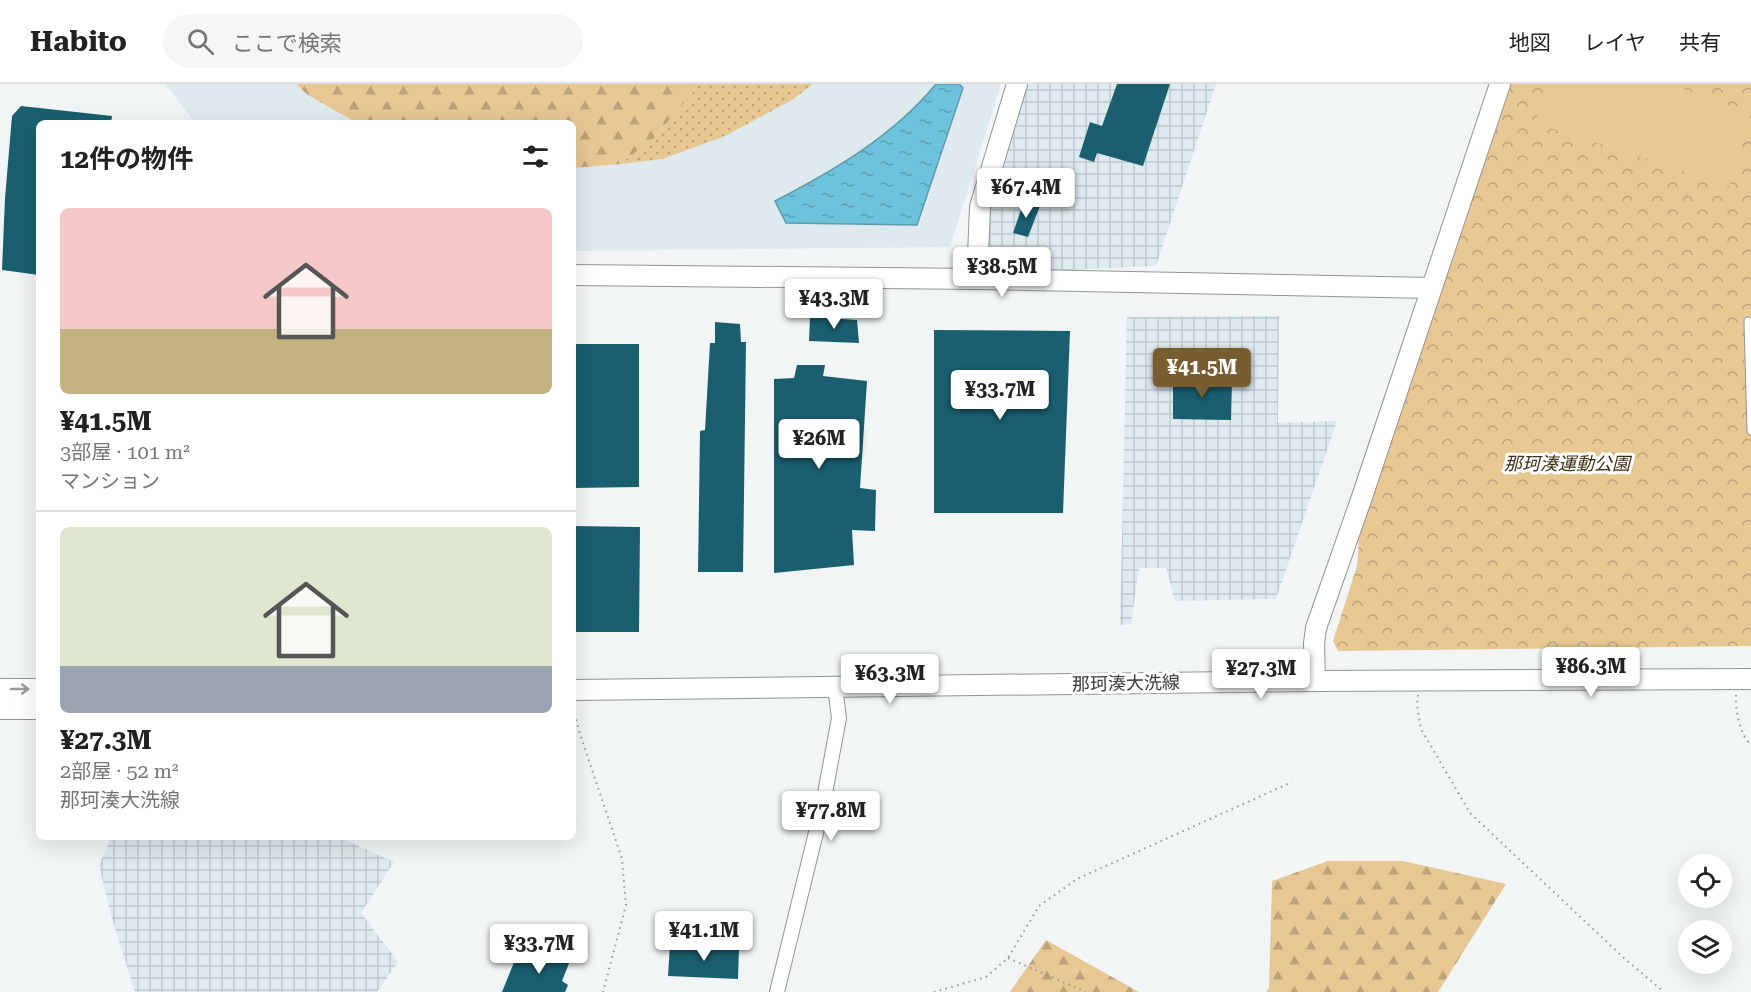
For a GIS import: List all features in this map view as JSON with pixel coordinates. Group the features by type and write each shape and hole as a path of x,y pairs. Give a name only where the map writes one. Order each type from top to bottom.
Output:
{"street":[{"path":"977,279 980,207 1017,84"},
{"path":"1315,681 1316,628 1366,486 1500,84"},
{"path":"576,275 977,279 1432,288"},
{"name":"那珂湊大洗線","path":"576,690 1315,681 1744,679"},
{"path":"777,992 825,794 839,718 835,687"},
{"path":"0,689 36,689"},
{"path":"0,709 36,709"}],"lane":[{"path":"1748,321 1751,431"}],"path":[{"path":"1744,679 1735,702 1745,740 1751,745"},
{"path":"1419,681 1417,705 1421,729 1470,813 1625,959 1664,992"},
{"path":"576,719 622,859 626,905 603,992"},
{"path":"934,992 986,977 1008,958 1039,906 1077,879 1292,782"},
{"path":"1008,958 1086,992"}],"shaded area":[{"path":"165,84 1001,84 950,247 576,251 576,120 193,120"},
{"path":"1026,84 1216,84 1156,266 999,273 978,258 991,186"},
{"path":"1279,316 1278,423 1337,421 1276,599 1175,601 1166,568 1139,568 1131,624 1120,625 1127,317"},
{"path":"110,840 346,840 394,862 361,913 398,962 377,992 135,992 110,912 99,865"}],"green space":[{"path":"296,84 695,84 693,92 653,139 620,164 576,168 576,120 352,120 308,95"},
{"path":"695,84 813,84 792,100 723,137 662,159 620,164 653,139 693,92"},
{"name":"那珂湊運動公園","path":"1500,84 1751,84 1751,646 1338,651 1333,641 1357,566 1362,497"},
{"path":"1548,84 1670,84 1751,113 1730,186 1535,123"},
{"path":"1328,861 1403,861 1506,884 1438,992 1266,992 1269,988 1272,881"},
{"path":"1046,940 1139,992 1010,992"}],"water":[{"path":"936,84 959,84 963,88 917,225 786,223 775,201 841,164 882,136 919,103"}],"building":[{"path":"1117,84 1170,84 1143,166 1097,153 1094,162 1079,157 1090,122 1102,126"},
{"path":"21,106 112,116 111,120 36,120 36,275 2,270 12,116"},
{"path":"1024,201 1040,206 1028,237 1013,233"},
{"path":"810,317 857,320 859,343 809,341"},
{"path":"715,322 740,324 741,342 746,342 743,572 698,572 700,431 705,430 710,343 715,343"},
{"path":"934,330 1070,331 1063,513 934,513"},
{"path":"576,344 639,344 639,487 576,488"},
{"path":"797,365 825,365 823,376 867,381 860,488 876,490 875,531 852,530 854,565 774,573 774,379 794,378"},
{"path":"1173,378 1232,380 1231,420 1173,419"},
{"path":"576,526 640,527 639,632 576,632"},
{"path":"670,945 739,948 738,979 668,976"},
{"path":"573,953 562,981 568,985 565,992 502,992 515,960"}]}
